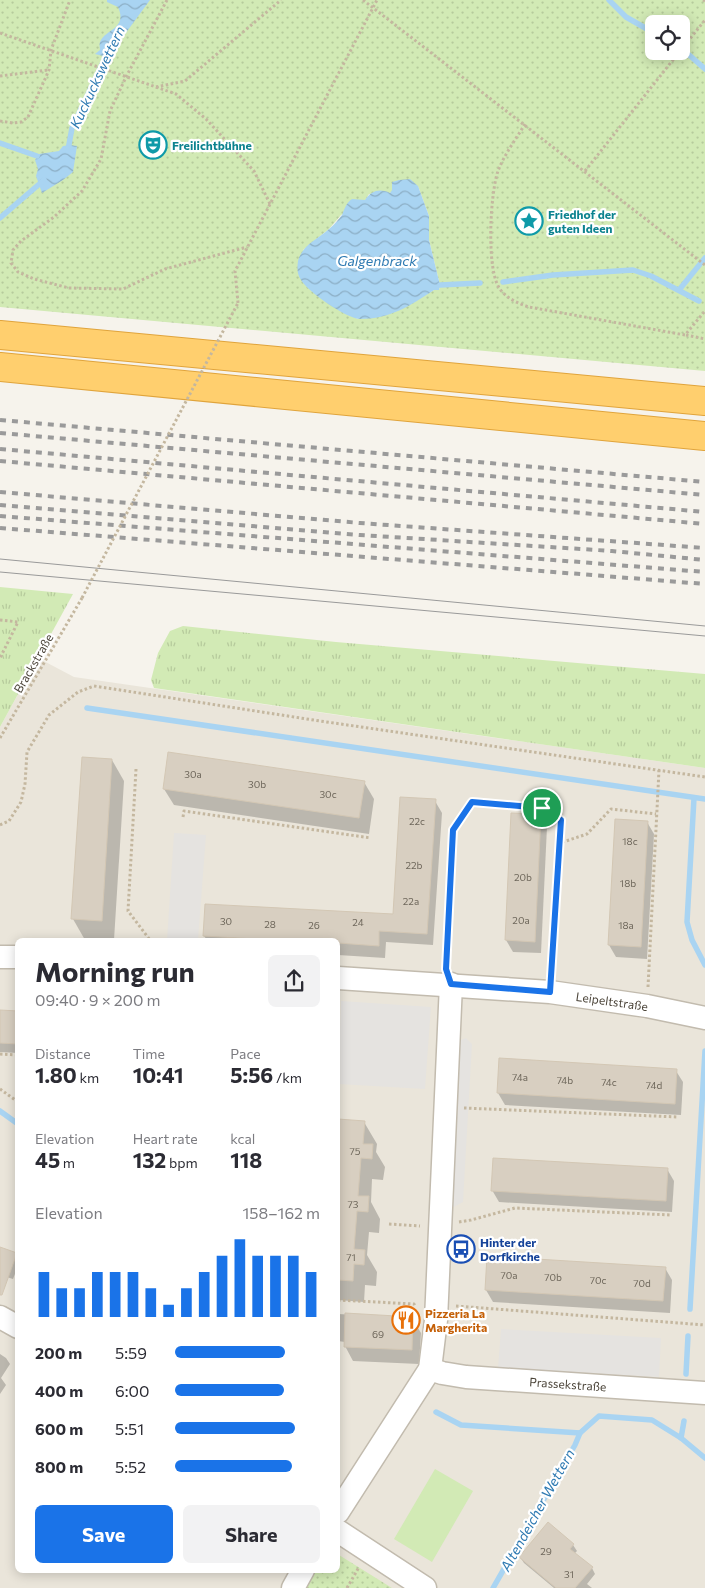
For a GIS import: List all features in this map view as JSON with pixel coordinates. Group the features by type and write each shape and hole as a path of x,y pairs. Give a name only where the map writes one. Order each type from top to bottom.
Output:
{"highway":[{"path":"0,335 705,402"},
{"path":"0,367 705,436"}],"street":[{"path":"0,957 15,957"},
{"name":"Leipeltstraße","path":"340,978 550,992 647,1006 705,1018"},
{"path":"340,1509 430,1368 436,1320 430,1225 446,1107 451,984"},
{"path":"0,1317 15,1325"},
{"name":"Prassekstraße","path":"430,1368 442,1373 466,1377 705,1393"},
{"path":"340,1532 425,1588"},
{"path":"293,1588 301,1573"}],"path":[{"path":"0,121 21,122 28,117 49,70 51,50 70,0"},
{"path":"167,0 110,111 101,159 82,190 54,217 21,241 13,250 11,263 18,272 34,279 69,288 122,289 165,269 248,247 377,0"},
{"path":"156,87 186,81 281,0"},
{"path":"363,0 705,265"},
{"path":"690,39 705,20"},
{"path":"0,33 176,94 206,119 254,171 270,204"},
{"path":"585,171 673,60"},
{"path":"0,76 49,70"},
{"path":"525,124 498,171 492,201 491,240 494,274 501,291 516,302 529,308 705,339"},
{"name":"Brackstraße","path":"0,738 82,598 238,303 235,271 248,247"},
{"path":"685,335 705,311"},
{"path":"0,620 18,622 0,658"},
{"path":"0,825 9,821 21,802 25,784 27,752 49,715 78,692 94,686 705,777"},
{"path":"136,769 128,911 148,938"},
{"path":"647,1006 659,770"},
{"path":"451,984 446,969 453,830 472,802 542,808 561,820 550,992"},
{"path":"560,843 587,834 611,809 656,814"},
{"path":"183,816 184,810 371,838"},
{"path":"0,1054 15,1055"},
{"path":"0,1089 15,1100"},
{"path":"446,1107 678,1117"},
{"path":"389,1224 430,1225 471,1220 515,1208 671,1215"},
{"path":"340,1300 414,1304 419,1312"},
{"path":"451,1313 454,1305 705,1325"}],"shaded area":[{"path":"38,658 74,677 705,768 705,1588 0,1588 0,727"},
{"path":"174,833 206,835 198,938 167,938"},
{"path":"341,1001 431,1007 425,1089 340,1084"},
{"path":"466,1038 472,1044 463,1202 448,1210 459,1041"},
{"path":"501,1329 661,1338 659,1377 498,1368"}],"green space":[{"path":"0,0 705,0 705,371 0,307","holes":["418,186 429,216 429,240 440,285 439,290 434,290 386,315 357,319 303,250 329,229 341,215 365,201 369,194 390,193"]},
{"path":"0,587 73,594 0,727"},
{"path":"183,626 336,642 705,674 705,768 154,688 151,680 158,653 170,631"},
{"path":"435,1469 473,1491 432,1562 394,1539"},
{"path":"340,1556 392,1588 305,1588 314,1573 340,1573"}],"water":[{"path":"107,0 150,0 114,49 111,58 95,54 100,50 100,43 103,38 115,28 120,20 118,7 107,2"},
{"path":"63,146 77,146 73,172 42,193 36,176 38,169 35,160 39,154 59,151"},
{"name":"Galgenbrack","path":"410,179 418,186 429,216 429,240 440,285 439,290 434,290 408,306 381,317 354,318 328,304 305,285 298,271 300,255 307,246 336,222 352,199 365,200 370,194 379,191 390,193 392,182"}],"building":[{"path":"168,752 365,781 359,818 163,789"},
{"path":"82,757 112,759 102,921 71,919"},
{"path":"400,797 436,799 427,934 379,931 379,946 340,943 340,938 203,936 205,904 393,914"},
{"path":"511,813 541,814 535,942 505,940"},
{"path":"615,819 648,821 641,947 608,945"},
{"path":"0,1010 15,1011 15,1044 0,1043"},
{"path":"499,1058 677,1069 675,1104 497,1093"},
{"path":"340,1119 365,1121 363,1144 373,1144 372,1159 361,1158 358,1196 369,1196 368,1212 357,1211 354,1249 365,1250 364,1265 354,1264 353,1281 340,1280"},
{"path":"493,1158 668,1168 666,1201 491,1191"},
{"path":"0,1247 15,1252 15,1259 2,1295 0,1295"},
{"path":"487,1256 666,1267 663,1301 485,1290"},
{"path":"345,1313 413,1317 412,1350 344,1347"},
{"path":"548,1522 574,1544 570,1549 593,1567 575,1588 556,1588 519,1557"}],"waterway":[{"path":"609,0 626,17 645,28"},
{"name":"Kuckuckswettern","path":"68,150 72,128 109,50"},
{"path":"690,56 705,69"},
{"path":"0,143 37,156"},
{"name":"Kuckuckswettern","path":"0,218 44,180"},
{"path":"679,290 705,258"},
{"path":"503,282 553,275 633,270 651,276 699,301"},
{"path":"440,285 480,283"},
{"path":"87,708 705,799"},
{"path":"694,798 687,922 692,940 705,965"},
{"path":"690,1309 705,1051"},
{"path":"0,1111 15,1122"},
{"path":"686,1374 688,1336"},
{"name":"Altendeicher Wettern","path":"436,1412 461,1425 580,1433 599,1416 652,1420 681,1438 705,1458"},
{"path":"681,1438 684,1421"},
{"name":"Altendeicher Wettern","path":"493,1588 575,1445 580,1433"}],"tram line":[{"path":"0,559 705,626"},
{"path":"0,572 705,636"}],"railway":[{"path":"0,420 705,482"},
{"path":"0,433 705,495"},
{"path":"0,449 705,512"},
{"path":"0,461 705,524"},
{"path":"0,492 360,523 705,548"},
{"path":"0,505 360,535 612,551 705,560"},
{"path":"0,516 705,572"},
{"path":"0,528 705,584"}],"place":[{"name":"Freilichtbühne","path":"153,145"},
{"name":"Friedhof der guten Ideen","path":"529,221"},
{"name":"Hinter der Dorfkirche","path":"461,1249"},
{"name":"Pizzeria La Margherita","path":"406,1320"}],"route":[{"path":"472,802 542,808 561,820 550,992 451,984 446,969 453,830 472,802"}]}
